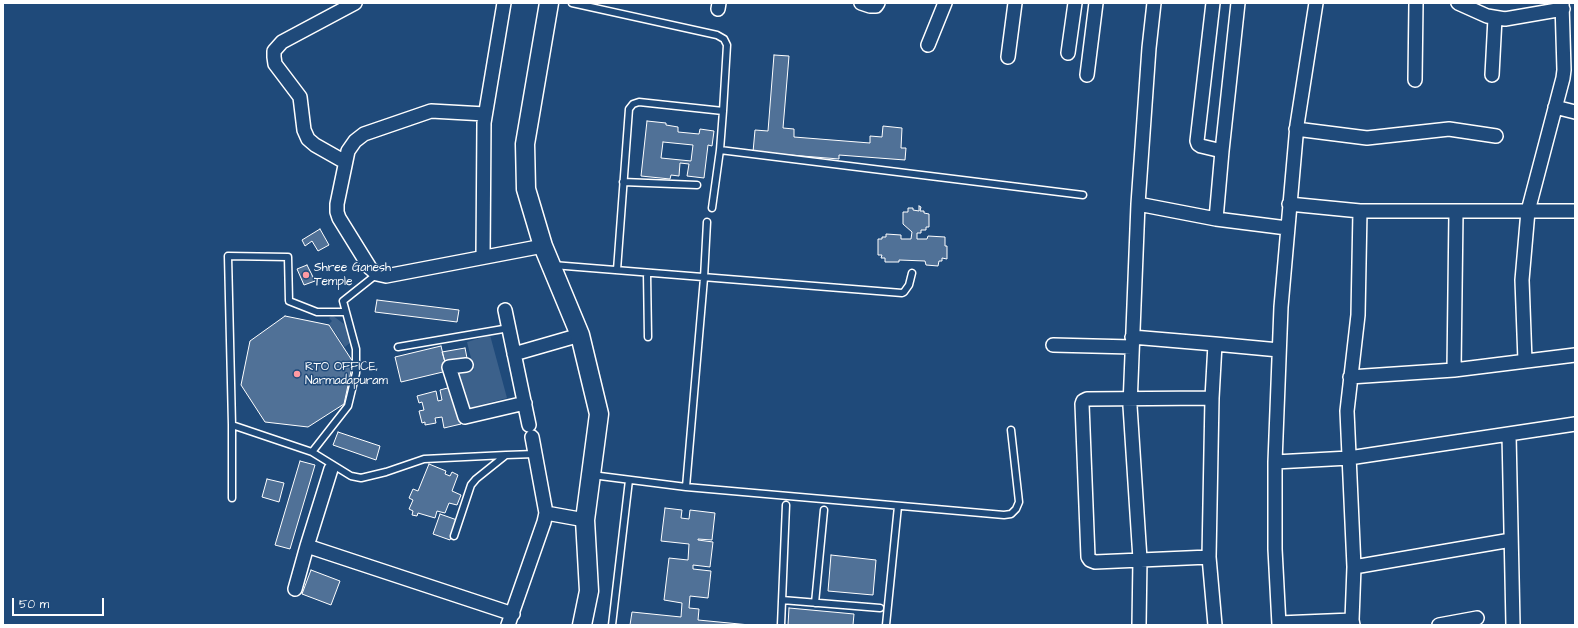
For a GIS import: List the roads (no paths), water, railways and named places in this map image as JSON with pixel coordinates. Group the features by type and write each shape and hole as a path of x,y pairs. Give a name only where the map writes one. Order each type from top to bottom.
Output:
{"main road":[{"path":"549,3 524,144 526,189 543,246 580,335 599,414 585,520 589,591 582,625"}],"street":[{"path":"345,162 314,145 308,139 304,130 300,97 275,64 274,51 282,42 355,3"},
{"path":"483,257 485,114 504,3"},
{"path":"861,3 870,6 876,6 878,3"},
{"path":"928,45 945,3"},
{"path":"1008,57 1015,3"},
{"path":"1068,53 1075,3"},
{"path":"1087,75 1096,3"},
{"path":"1139,625 1140,560 1130,398 1138,204 1149,48 1154,3"},
{"path":"1213,3 1198,144 1222,151"},
{"path":"1216,219 1238,3"},
{"path":"1316,3 1296,129 1281,307 1274,462 1275,548 1279,624 1353,622 1354,567 1347,411 1358,315 1360,211"},
{"path":"1415,80 1416,3"},
{"path":"1458,3 1495,18 1505,19 1562,6 1564,70 1528,211 1522,280 1525,361"},
{"path":"1492,75 1495,18"},
{"path":"1555,108 1575,112"},
{"path":"485,114 439,110 431,111 364,134 355,141 348,151 337,204 337,212 370,268 377,274 386,276 543,246"},
{"path":"1296,129 1367,138 1449,129 1496,136"},
{"path":"1138,204 1216,219 1287,228"},
{"path":"1289,204 1360,211 1575,211"},
{"path":"1454,370 1456,212"},
{"path":"307,546 511,619 546,513 536,454 505,310"},
{"path":"514,354 580,335"},
{"path":"1053,345 1132,342 1215,344 1279,350"},
{"path":"1215,344 1212,398 1209,557 1215,625"},
{"path":"1350,378 1454,370 1575,355"},
{"path":"466,364 449,368 465,417 525,403"},
{"path":"1209,557 1095,562 1090,560 1088,557 1082,404 1083,401 1087,399 1212,398"},
{"path":"1274,462 1349,458 1575,424"},
{"path":"1509,434 1513,625"},
{"path":"295,589 331,469"},
{"path":"546,513 585,520"},
{"path":"1354,567 1511,540"},
{"path":"1439,625 1477,618"}],"lane":[{"path":"572,3 717,35 724,39 727,45 723,111 720,150 712,208"},
{"path":"617,270 629,109 633,104 639,102 723,111"},
{"path":"720,150 1083,195"},
{"path":"623,182 697,185"},
{"path":"686,487 704,278 707,222"},
{"path":"232,498 232,425 228,256 288,257 289,301 317,312 346,312"},
{"path":"551,264 704,278 902,293 909,285 912,273"},
{"path":"647,272 648,337"},
{"path":"312,452 348,406 356,373 356,349 343,301 377,274"},
{"path":"398,347 509,328"},
{"path":"232,425 312,452 351,476 361,478 386,472 424,459 536,454"},
{"path":"591,474 686,487 1004,515 1011,514 1016,509 1019,502 1011,430"},
{"path":"454,536 471,485 476,479 506,455"},
{"path":"612,625 629,480"},
{"path":"781,625 786,504"},
{"path":"886,625 898,506"},
{"path":"815,603 824,510"},
{"path":"782,600 880,608"}],"place":[{"name":"Shree Ganesh Temple","path":"306,275"},
{"name":"RTO OFFICE, Narmadapuram","path":"297,374"}]}
